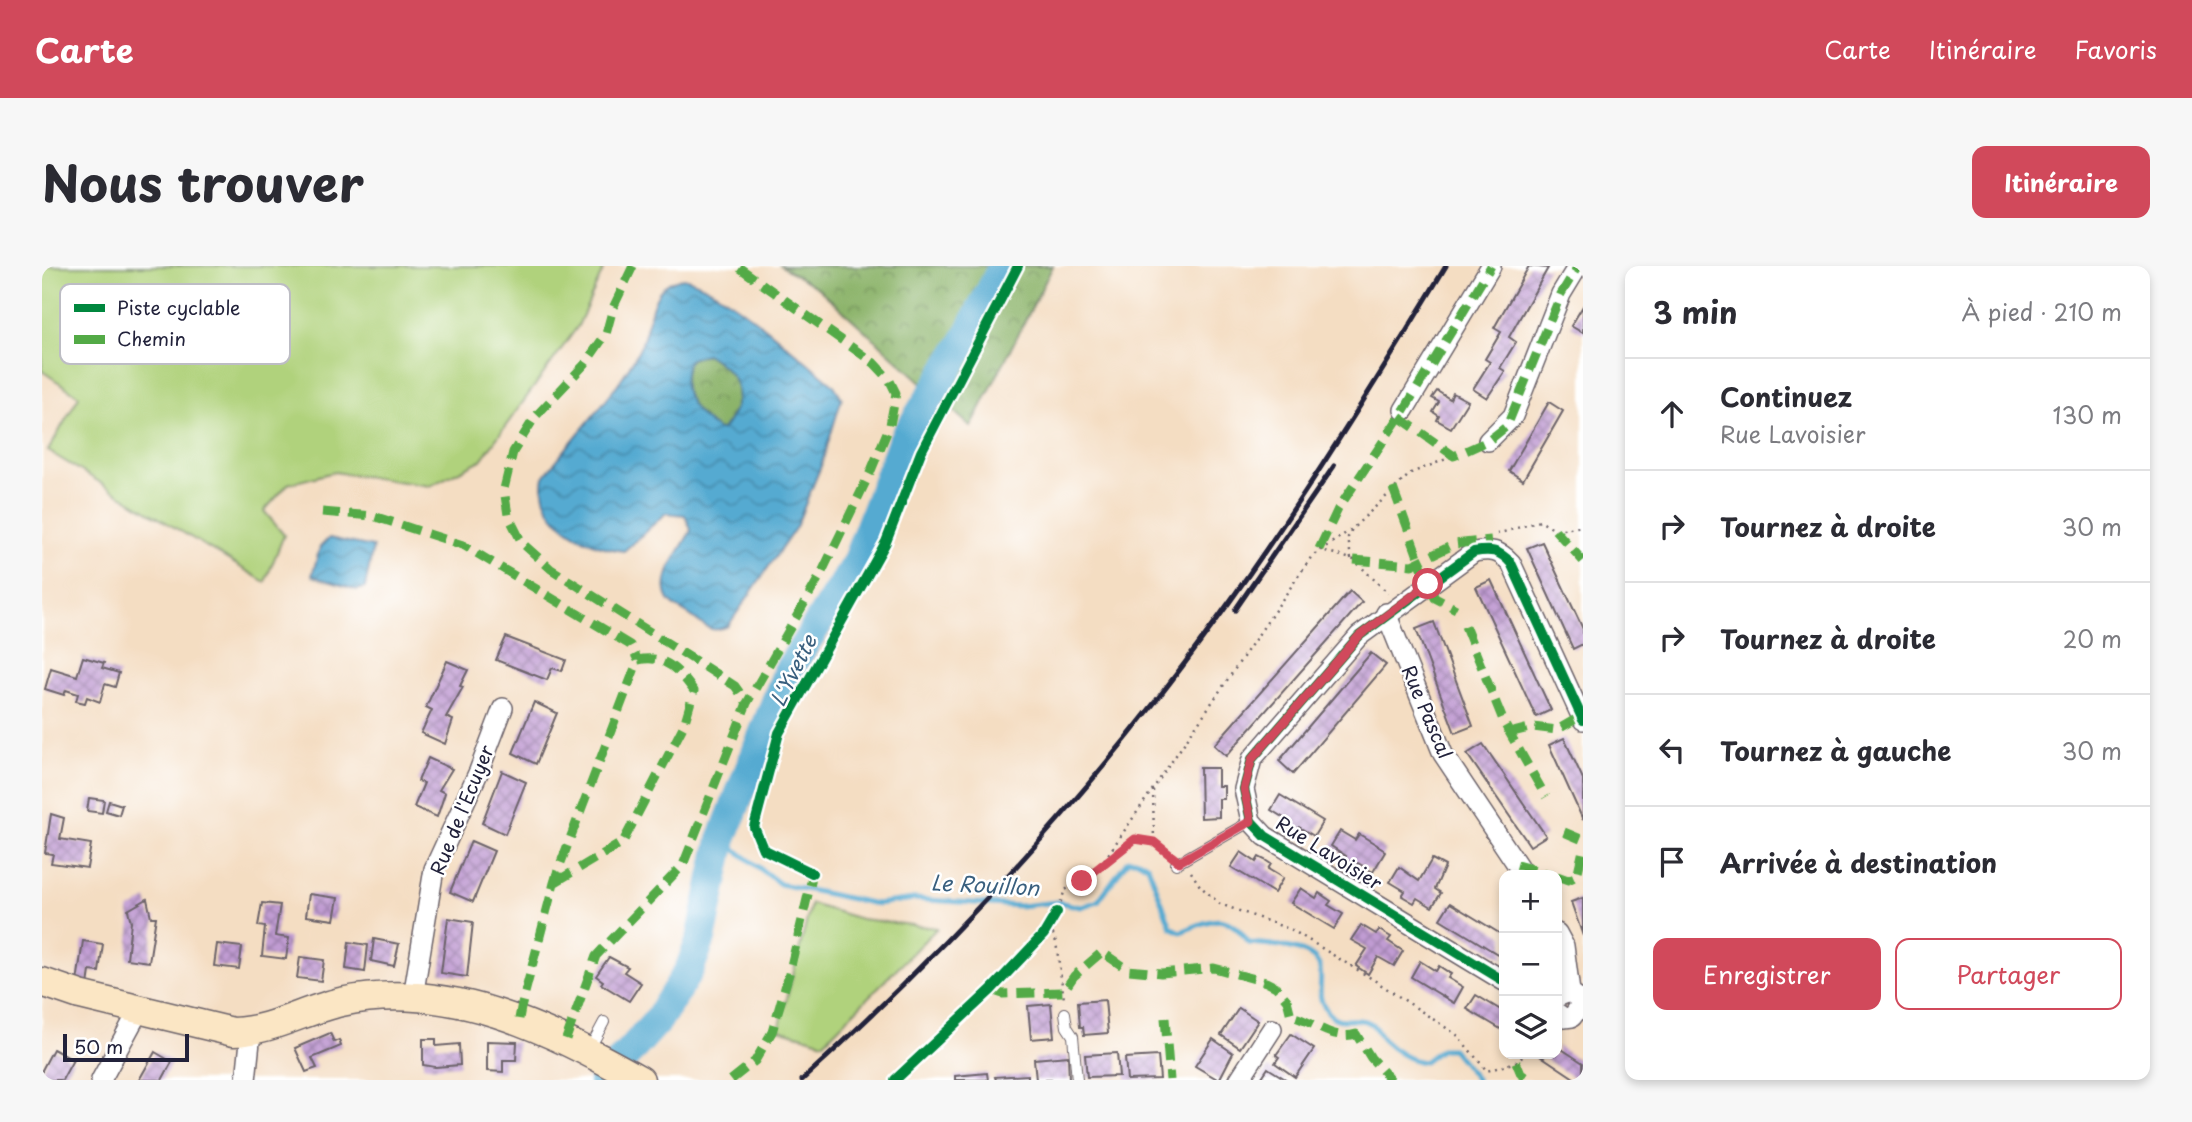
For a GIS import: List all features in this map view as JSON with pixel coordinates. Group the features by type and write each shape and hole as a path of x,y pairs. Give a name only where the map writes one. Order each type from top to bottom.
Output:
{"street":[{"path":"1404,410 1491,266"},
{"path":"1489,441 1513,416 1561,294 1578,266"},
{"path":"1489,550 1501,552 1511,563 1583,720"},
{"name":"Rue Lavoisier","path":"1489,550 1474,552 1392,609 1359,636 1252,759 1244,789 1251,821 1265,836 1499,978"},
{"name":"Rue Pascal","path":"1392,609 1443,754 1521,870"},
{"name":"Rue de l'Ecuyer","path":"413,997 434,869 479,771 503,708"},
{"path":"1562,942 1564,994 1580,1002 1572,1015"},
{"path":"42,982 202,1027 251,1032 342,1002 413,997 481,1008 519,1019 591,1052 638,1079"},
{"path":"101,1080 139,1010"},
{"path":"1239,1080 1272,1029"},
{"path":"246,1080 251,1032"}],"lane":[{"path":"1177,863 1251,821"},
{"path":"1065,1013 1067,1027 1073,1036 1076,1080"},
{"path":"591,1052 604,1022"}],"path":[{"path":"1103,862 1319,549 1352,528 1411,473 1454,456"},
{"path":"1489,550 1491,538 1518,525 1540,521 1555,530 1583,526"},
{"path":"1351,559 1348,537 1352,528"},
{"path":"1319,549 1351,559 1379,583 1392,609"},
{"path":"1153,788 1154,842"},
{"path":"895,1080 991,990 1050,927 1062,895 1135,839 1154,842 1177,863 1186,864 1200,886 1220,904 1292,930 1457,1035 1482,1068 1488,1071 1520,1059"},
{"path":"1050,927 1056,942 1065,1013"}],"green space":[{"path":"42,266 605,266 578,326 481,460 430,486 334,472 288,484 264,511 284,535 265,582 48,451 79,396 42,371"},
{"path":"781,266 1053,266 971,427 819,289"},
{"path":"706,354 727,370 737,388 736,407 723,430 718,431 694,408 684,381 690,359"},
{"path":"811,904 861,919 937,928 824,1042 779,1029"}],"water":[{"path":"684,278 702,285 741,309 833,384 842,398 821,466 796,527 728,626 718,629 707,627 674,605 666,591 668,573 691,530 685,515 666,513 624,551 595,544 567,529 548,506 543,492 544,477 629,367 639,350 657,296 672,281","holes":["706,354 718,362 733,379 738,397 722,430 709,423 694,408 684,381 690,359"]},
{"path":"329,538 373,547 365,588 357,590 312,576 320,547"}],"building":[{"path":"1529,266 1548,268 1509,337 1516,342 1500,368 1505,371 1487,398 1473,389 1490,362 1485,359 1501,332 1494,328"},
{"path":"1583,306 1583,333 1571,326"},
{"path":"1437,391 1450,399 1453,393 1468,401 1451,428 1437,420 1439,416 1433,412 1439,402 1432,398"},
{"path":"1549,402 1563,411 1523,480 1509,471"},
{"path":"1542,542 1583,629 1583,644 1573,649 1527,548"},
{"path":"1491,580 1551,710 1536,717 1476,587"},
{"path":"1350,591 1362,602 1226,756 1214,745"},
{"path":"1434,622 1473,726 1455,733 1416,629"},
{"path":"506,637 566,660 562,671 552,668 547,680 496,660"},
{"path":"1371,653 1386,665 1293,774 1279,761"},
{"path":"83,657 104,663 102,668 119,673 115,687 105,684 100,702 87,697 85,703 76,701 78,694 66,690 64,695 45,689 51,668 77,676"},
{"path":"447,661 468,670 460,686 463,687 446,717 453,720 445,744 421,733 432,710 426,707"},
{"path":"534,702 557,713 536,764 513,753"},
{"path":"1564,738 1583,779 1583,820 1549,745"},
{"path":"1483,744 1546,836 1530,846 1467,754"},
{"path":"428,758 452,769 439,790 445,793 437,817 414,807 424,783 418,781"},
{"path":"1200,768 1218,768 1218,786 1224,786 1224,799 1219,799 1219,817 1201,818"},
{"path":"502,771 526,782 505,834 482,823"},
{"path":"1280,795 1323,821 1314,836 1299,827 1296,832 1283,824 1287,820 1271,810"},
{"path":"89,798 104,800 102,813 87,811"},
{"path":"109,801 122,805 119,815 106,811"},
{"path":"51,814 64,818 60,839 91,844 87,868 51,863 53,854 45,853"},
{"path":"1340,831 1355,840 1359,834 1382,848 1385,852 1373,872 1358,863 1355,868 1343,860 1346,856 1331,846"},
{"path":"471,841 494,851 473,902 450,892"},
{"path":"1241,852 1256,862 1259,857 1265,860 1271,864 1268,869 1283,878 1274,893 1231,867"},
{"path":"1432,859 1445,866 1435,889 1441,893 1432,907 1417,898 1414,903 1402,896 1405,891 1390,882 1399,867 1419,881"},
{"path":"1301,888 1316,898 1319,893 1331,901 1328,905 1343,914 1334,929 1291,903"},
{"path":"309,894 338,898 334,920 306,916"},
{"path":"1583,898 1583,936 1571,902"},
{"path":"147,899 151,917 156,917 149,962 127,959 131,922 128,910"},
{"path":"262,903 280,905 275,936 289,938 286,959 262,956 265,927 258,926"},
{"path":"1450,903 1499,933 1499,955 1440,919"},
{"path":"448,918 473,922 467,977 441,973"},
{"path":"1361,925 1376,934 1379,930 1391,937 1388,941 1403,951 1394,966 1378,957 1368,974 1356,966 1367,949 1351,940"},
{"path":"374,939 399,944 394,966 371,961"},
{"path":"83,941 103,944 99,972 90,971 88,985 77,982"},
{"path":"349,942 368,945 365,972 346,969"},
{"path":"217,944 242,947 239,969 214,966"},
{"path":"300,957 324,960 321,981 297,978"},
{"path":"609,957 628,967 624,972 641,983 629,1001 601,984 603,981 596,976"},
{"path":"1420,961 1436,971 1439,966 1451,974 1448,978 1463,987 1454,1003 1411,977"},
{"path":"1476,995 1499,1009 1499,1028 1467,1009"},
{"path":"1105,1000 1108,1033 1084,1035 1083,1027 1080,1027 1078,1002"},
{"path":"1051,1004 1054,1037 1031,1039 1028,1006"},
{"path":"1239,1008 1258,1021 1240,1048 1221,1035"},
{"path":"330,1033 334,1042 339,1040 341,1046 312,1058 317,1068 306,1072 295,1048"},
{"path":"1291,1034 1314,1049 1295,1077 1275,1063 1279,1057 1276,1055"},
{"path":"423,1039 436,1039 436,1046 459,1044 460,1065 423,1065"},
{"path":"1213,1039 1233,1053 1219,1080 1195,1066"},
{"path":"487,1041 517,1042 516,1060 503,1060 503,1072 487,1071"},
{"path":"53,1049 73,1060 62,1080 42,1080 42,1070"},
{"path":"1562,1049 1583,1063 1583,1080 1577,1080 1546,1059 1562,1059"},
{"path":"155,1052 172,1062 162,1080 139,1080"},
{"path":"1117,1053 1119,1076 1087,1077 1085,1055"},
{"path":"1068,1056 1069,1080 1036,1080 1034,1059"},
{"path":"1158,1056 1160,1079 1127,1080 1125,1058"},
{"path":"1268,1068 1271,1070 1287,1080 1260,1080"},
{"path":"987,1073 988,1080 955,1080 955,1076"},
{"path":"1028,1075 1028,1080 996,1080 995,1077"}],"waterway":[{"name":"L'Yvette","path":"604,1080 658,1020 689,970 701,939 722,839 788,671 856,563 902,442 966,340 1003,266"},
{"name":"Le Rouillon","path":"722,839 780,884 876,904 914,899 1020,906 1058,902 1081,907 1098,901 1128,860 1138,860 1148,866 1171,927 1181,932 1219,920 1234,926 1249,943 1290,948 1310,955 1317,961 1320,969 1322,1002 1334,1018 1370,1023 1392,1048 1419,1061 1424,1062 1441,1049 1452,1049 1477,1080"}],"railway":[{"path":"802,1080 896,991 987,898 1115,753 1195,650 1271,543 1378,378 1446,266"},
{"path":"1235,610 1334,466"}],"marked path":[{"path":"633,266 613,308 606,334 585,364 535,417 513,452 504,489 508,515 522,543 551,569 735,686 747,703"},
{"path":"566,1039 596,956 683,865 747,703 821,574 890,425 896,393 889,379 874,363 737,266"},
{"path":"1319,549 1338,509 1404,410 1491,266"},
{"path":"1399,417 1454,456 1488,441 1507,426 1561,294 1578,266"},
{"path":"1393,488 1435,598 1456,609"},
{"path":"322,512 373,516 463,545 630,645 638,660"},
{"path":"1555,530 1583,561"},
{"path":"1354,560 1412,565 1455,544 1491,540"},
{"path":"1465,626 1505,725 1546,797"},
{"path":"519,1019 521,1008 554,883 557,873 638,660 664,662 677,671 694,691 684,725 623,842 554,883"},
{"path":"1509,733 1533,727 1557,730 1581,716"},
{"path":"1564,832 1583,840"},
{"path":"1562,878 1568,880 1577,876 1583,850"},
{"path":"1517,865 1535,870"},
{"path":"731,1080 755,1061 772,1032 811,882 812,873 807,871"},
{"path":"991,990 1003,994 1063,992 1074,976 1102,952 1128,970 1161,973 1214,968 1276,987 1287,1000 1291,1016 1331,1033 1356,1034 1371,1058 1391,1080"},
{"path":"1165,1018 1170,1080"},
{"path":"1516,1062 1521,1074 1530,1080"}],"cycle path":[{"path":"812,873 763,849 754,827 779,733 886,542 921,452 1018,266"},
{"path":"1499,978 1265,836 1251,821 1244,789 1252,759 1359,636 1474,552 1480,551 1499,553 1511,563 1583,720"},
{"path":"895,1080 991,990 1044,934 1057,912"}],"route":[{"path":"1082,881 1135,839 1154,842 1179,862 1251,821 1244,789 1252,759 1359,636 1386,613 1428,584"}]}
